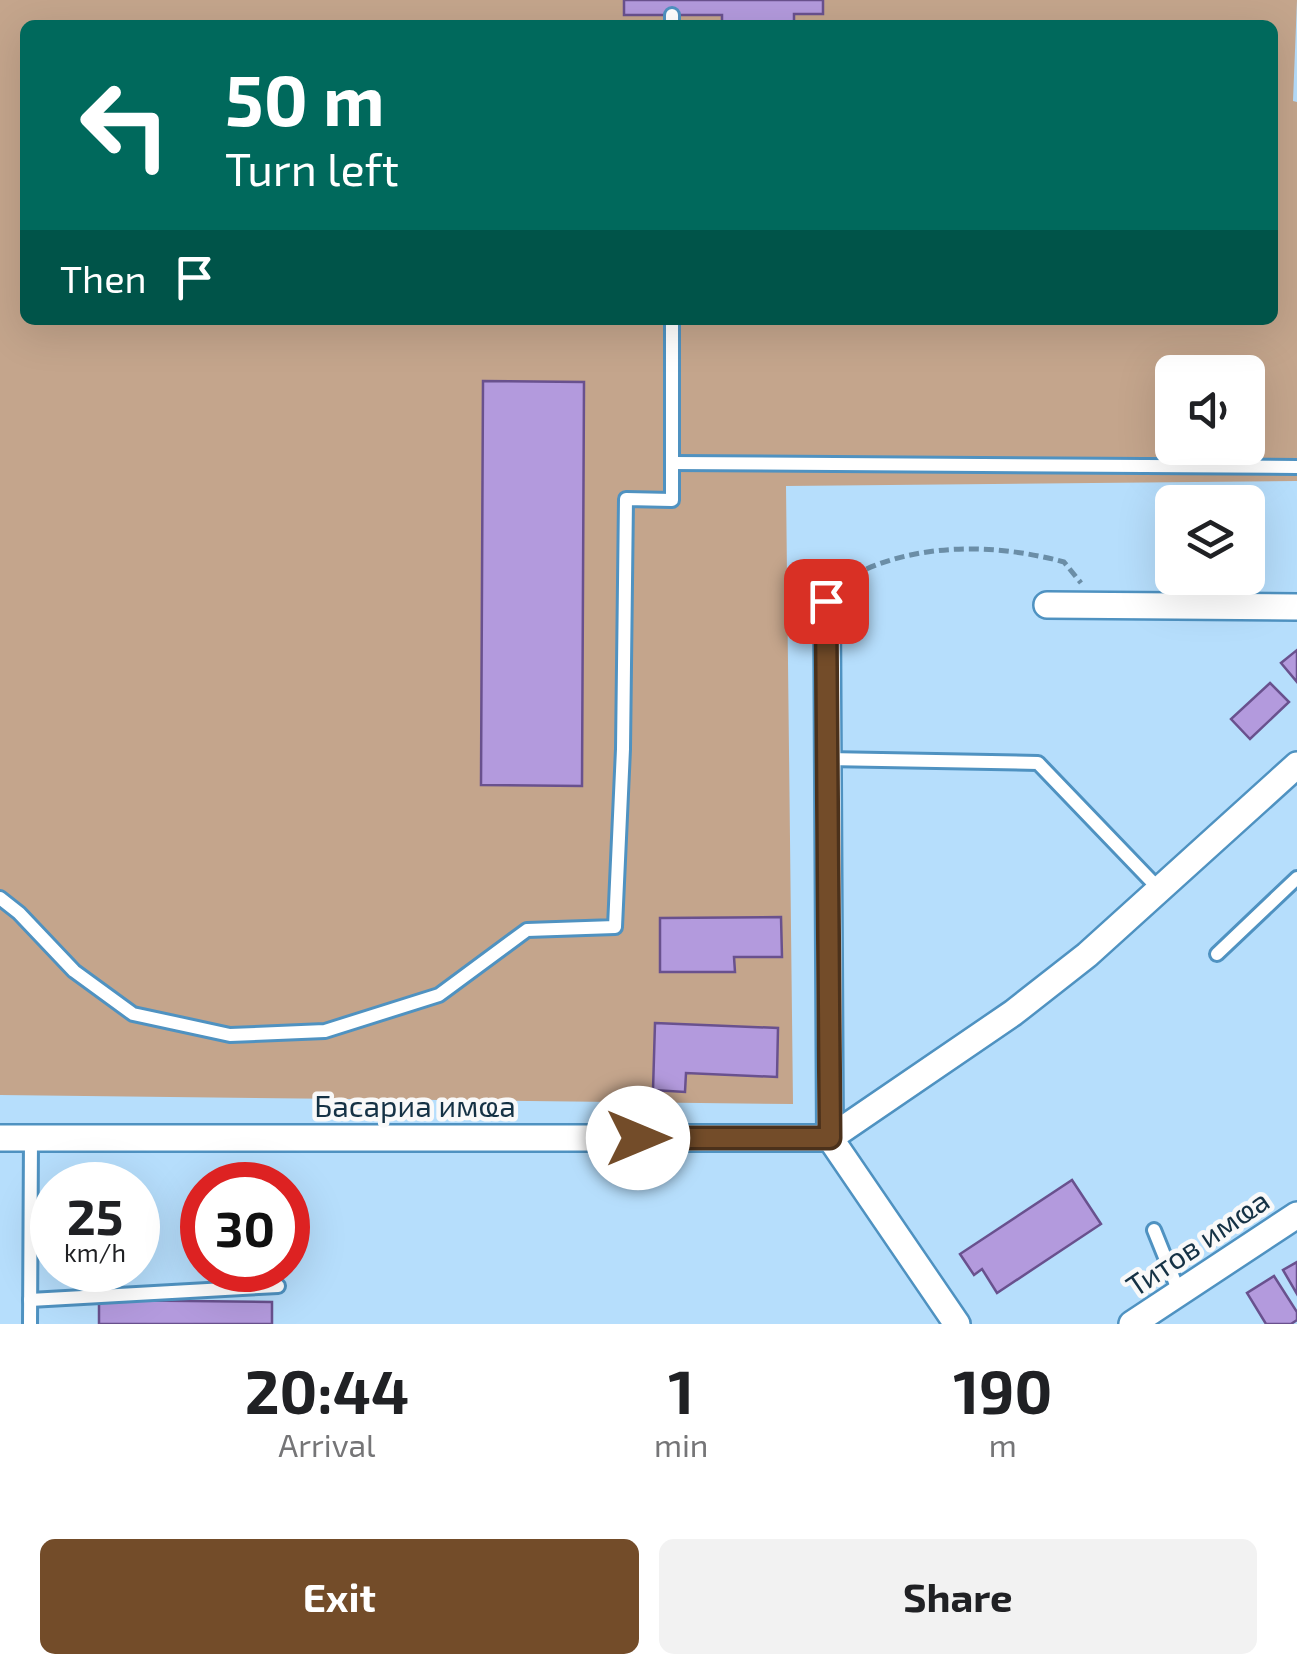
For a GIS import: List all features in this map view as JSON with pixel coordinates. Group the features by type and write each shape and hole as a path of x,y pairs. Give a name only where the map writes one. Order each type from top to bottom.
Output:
{"street":[{"path":"826,601 830,1138 957,1324"},
{"path":"1046,604 1297,608"},
{"path":"830,1138 1013,1013 1087,955 1297,764"},
{"name":"Басариа имҩа","path":"0,1138 830,1138"},
{"name":"Титов имҩа","path":"1132,1324 1297,1215"}],"lane":[{"path":"0,898 19,912 74,971 134,1014 230,1035 324,1032 439,995 527,930 615,927 623,748 626,499 672,500 672,325"},
{"path":"672,463 1297,467"},
{"path":"828,758 1038,763 1158,888"},
{"path":"1217,954 1297,878"},
{"path":"30,1138 30,1324"},
{"path":"1154,1230 1179,1292"},
{"path":"30,1300 180,1292"}],"path":[{"path":"826,601 839,584 855,574 894,560 930,551 987,550 1064,562 1079,578 1088,605"}],"shaded area":[{"path":"0,0 1297,0 1293,101 1297,102 1297,481 786,486 793,1104 0,1095"}],"building":[{"path":"624,0 823,0 823,14 794,14 794,20 624,15"},
{"path":"483,381 584,382 582,786 481,785"},
{"path":"1297,650 1297,682 1281,663"},
{"path":"1270,683 1289,702 1250,739 1231,719"},
{"path":"781,917 782,957 734,957 735,972 660,972 660,918"},
{"path":"655,1023 778,1028 777,1077 686,1073 685,1092 653,1090"},
{"path":"1072,1180 1101,1224 997,1293 982,1269 974,1275 960,1254"},
{"path":"1297,1262 1297,1294 1283,1270"},
{"path":"1274,1276 1297,1312 1297,1320 1291,1324 1266,1324 1247,1293"},
{"path":"99,1300 272,1302 272,1324 99,1324"}],"route":[{"path":"638,1138 830,1138 826,601"}]}
